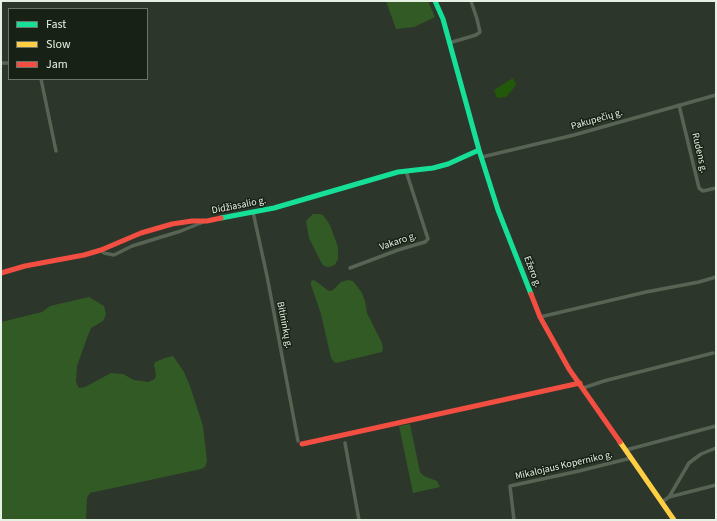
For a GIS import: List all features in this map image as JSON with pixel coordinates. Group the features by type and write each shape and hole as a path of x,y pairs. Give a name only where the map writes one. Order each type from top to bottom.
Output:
{"street":[{"name":"Ežero g.","path":"435,1 443,19 479,150 498,210 540,317 562,356 674,520"},
{"path":"449,43 476,35 480,32 471,1"},
{"path":"41,80 56,151"},
{"name":"Pakupečių g.","path":"482,157 574,135 679,104 716,95"},
{"name":"Rudens g.","path":"679,104 699,188 703,191 716,188"},
{"name":"Didžiasalio g.","path":"1,273 25,266 84,255 101,250 136,235 172,224 192,221 207,221 274,208 398,172 433,168 448,164 479,150"},
{"name":"Vakaro g.","path":"350,268 398,250 425,242 428,239 406,171"},
{"name":"Bitininkų g.","path":"253,212 300,442"},
{"path":"101,250 104,253 114,255 132,246 174,234 207,221"},
{"path":"540,317 716,277"},
{"path":"584,388 604,381 713,353"},
{"path":"300,442 580,383"},
{"path":"626,450 716,426"},
{"path":"345,443 359,520"},
{"path":"669,498 689,463 701,454 716,448"},
{"name":"Mikalojaus Koperniko g.","path":"514,520 510,486 631,458"},
{"path":"662,502 669,498 716,485"}],"shaded area":[{"path":"386,1 428,1 435,17 414,27 396,29"},
{"path":"513,78 516,84 513,89 506,97 497,98 494,90"},
{"path":"313,214 323,215 330,225 338,247 338,259 335,265 329,267 324,266 309,238 306,221"},
{"path":"314,280 329,291 333,290 341,282 348,280 353,281 362,293 367,313 381,341 383,348 382,352 336,363 334,362 331,358 321,314 311,285 311,281"},
{"path":"89,297 104,306 106,314 103,321 91,328 87,338 77,366 76,382 79,388 85,387 111,373 123,374 134,380 148,382 155,379 155,362 173,356 184,372 190,386 203,426 207,461 205,467 90,493 87,498 86,520 1,520 1,322 42,312 50,306"},
{"path":"410,424 420,472 424,476 437,481 440,487 413,493 399,426"}],"traffic: fast":[{"path":"435,1 443,19 479,150 498,210 531,294"},
{"path":"221,218 274,208 398,172 433,168 448,164 479,150"}],"traffic: slow":[{"path":"620,442 674,520"}],"traffic: jam":[{"path":"1,273 25,266 84,255 101,250 141,233 172,224 192,221 207,221 221,218"},
{"path":"531,294 540,317 569,369 620,442"},
{"path":"302,444 580,383"}]}
